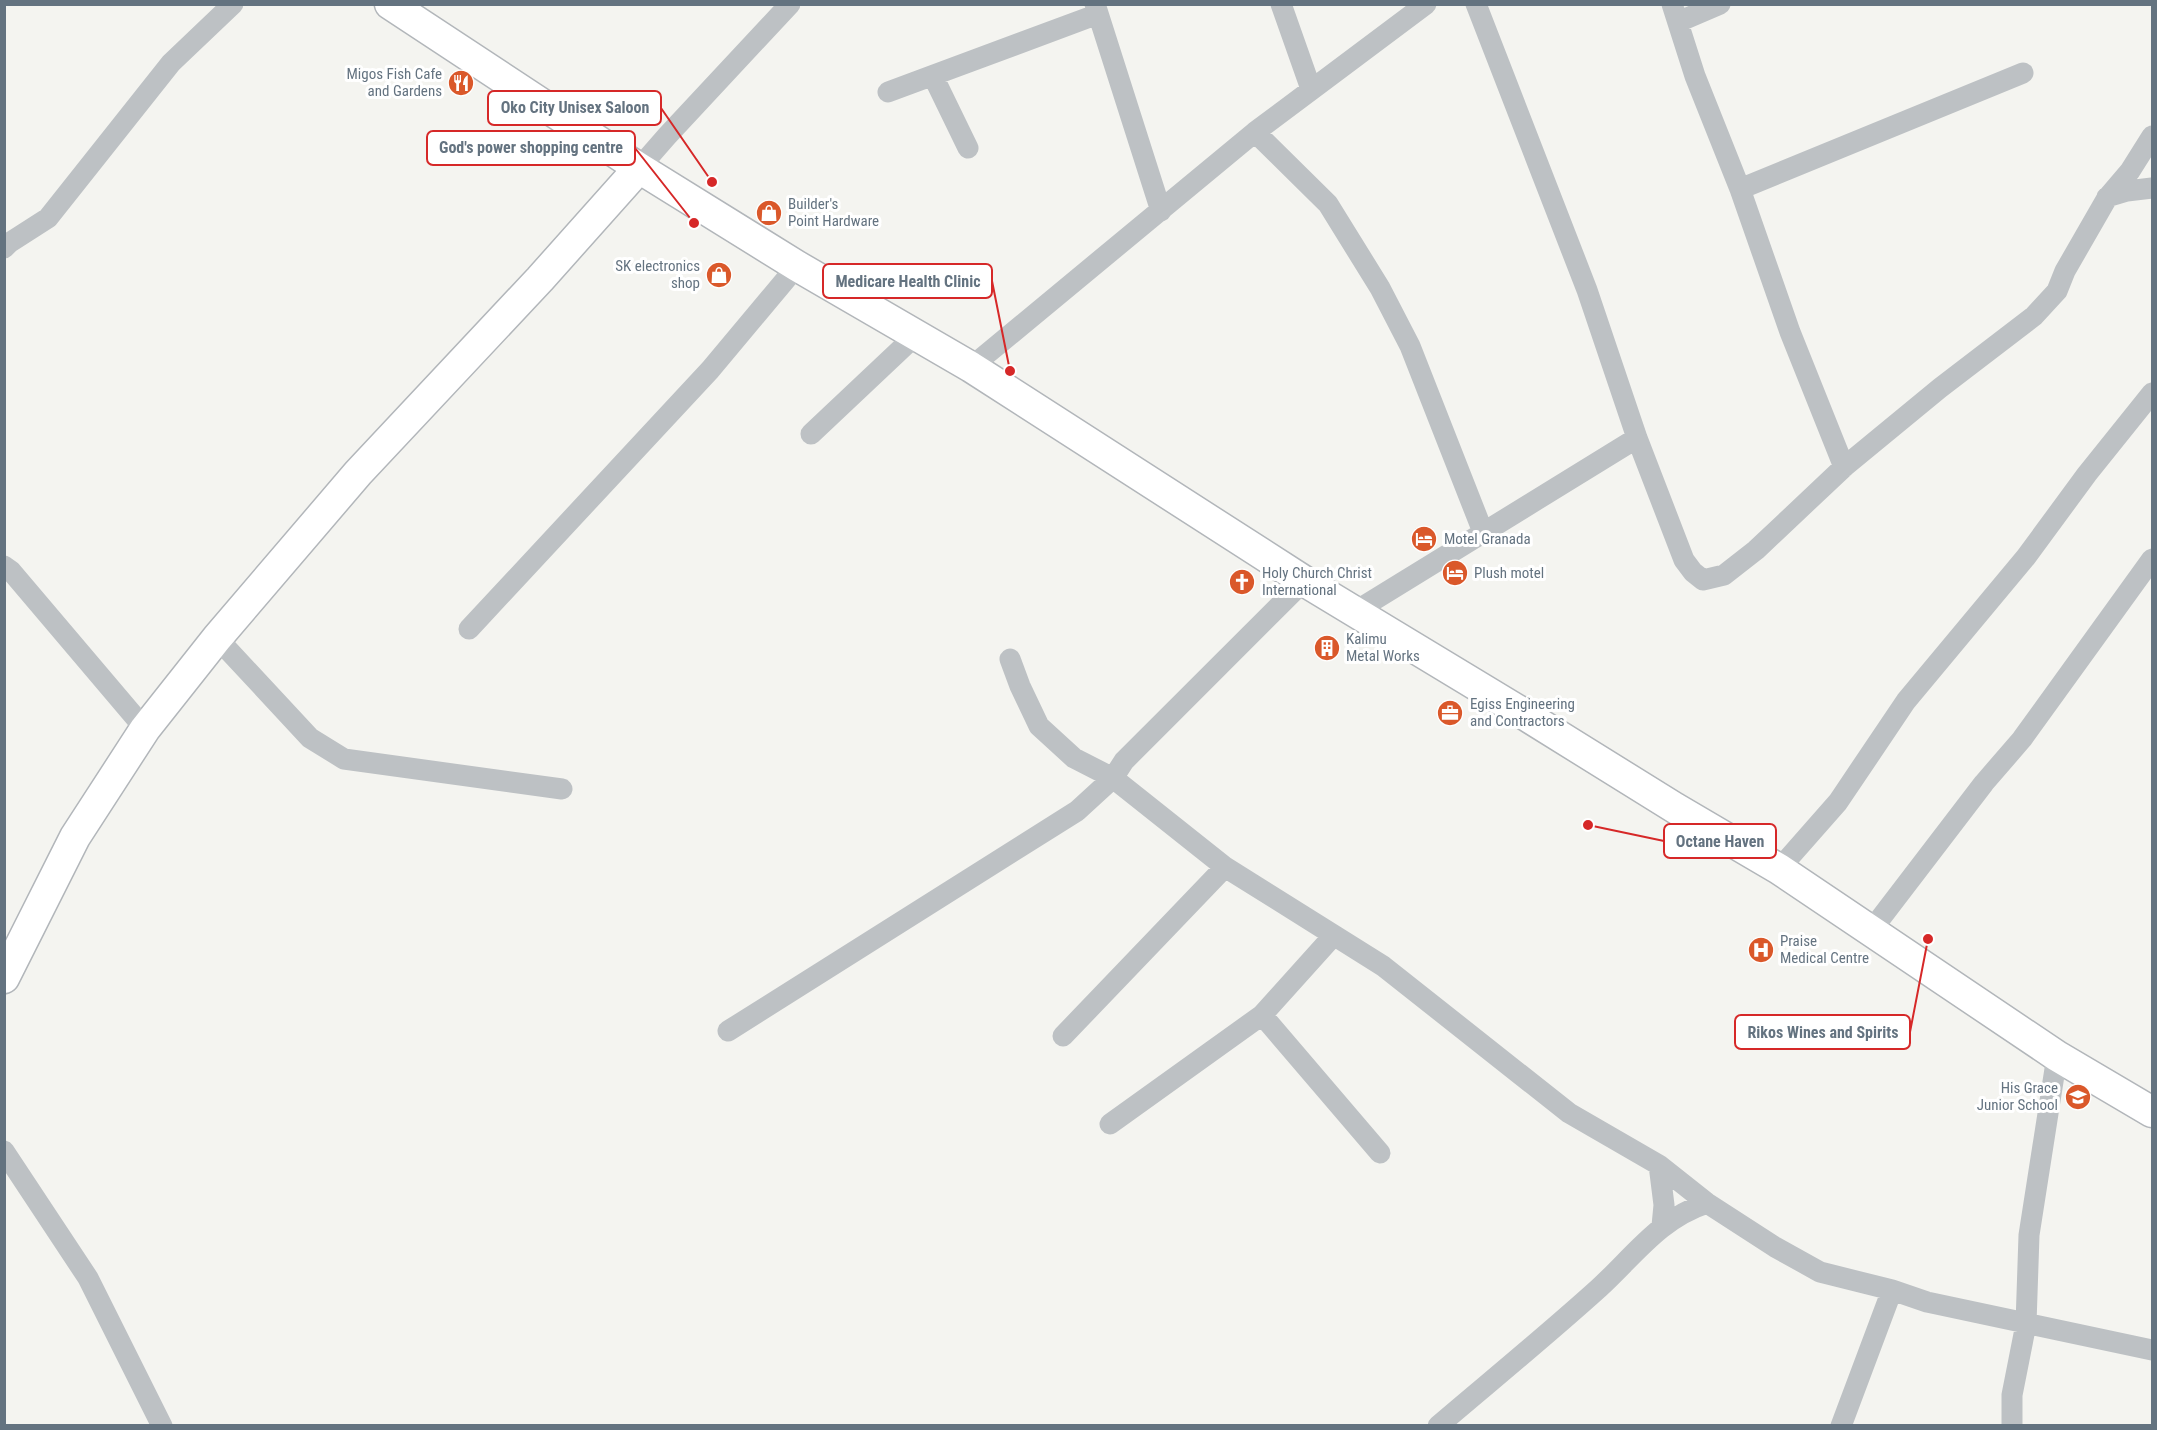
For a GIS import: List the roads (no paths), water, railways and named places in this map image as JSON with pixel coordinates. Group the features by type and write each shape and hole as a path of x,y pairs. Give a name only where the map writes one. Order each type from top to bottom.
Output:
{"street":[{"path":"4,248 48,218 171,63 233,4"},
{"path":"4,978 75,837 145,729 217,638 358,473 532,287 667,136 790,4"},
{"path":"1281,4 1311,89"},
{"path":"971,368 1255,132 1426,4"},
{"path":"1476,4 1587,290 1637,438 1684,560 1703,580 1724,575 1756,550 1844,467 1940,388 2034,316 2057,291 2065,271 2107,198 2130,171 2152,136"},
{"path":"1720,4 1675,14 1695,76 1740,189 1790,332 1844,467"},
{"path":"394,5 639,168 796,266 971,368 1304,581 1779,869 2057,1056 2151,1106"},
{"path":"888,92 933,76 1096,9 1161,211"},
{"path":"1740,189 2023,73"},
{"path":"933,76 968,148"},
{"path":"1255,132 1328,204 1375,280 1410,346 1483,532"},
{"path":"2107,198 2127,191 2152,188"},
{"path":"469,629 710,370 796,266"},
{"path":"811,434 916,335"},
{"path":"1779,869 1838,802 1906,701 2026,557 2087,474 2152,393"},
{"path":"1356,611 1637,438"},
{"path":"1870,932 1984,783 2022,738 2152,560"},
{"path":"4,566 11,571 145,729"},
{"path":"728,1031 1077,811 1113,778 1124,761 1304,581"},
{"path":"217,638 310,738 344,759 562,789"},
{"path":"1010,659 1039,726 1074,758 1113,778 1226,867 1393,973 1569,1113 1659,1165 1707,1203 1775,1247 1820,1272 1892,1290 1927,1302 2152,1350"},
{"path":"1063,1036 1226,867"},
{"path":"1110,1124 1262,1015 1334,935"},
{"path":"1262,1015 1380,1153"},
{"path":"2012,1425 2012,1395 2026,1324 2029,1234 2057,1056"},
{"path":"4,1151 88,1278 162,1425"},
{"path":"1659,1165 1664,1205 1662,1226"},
{"path":"1438,1425 1601,1286 1662,1226 1688,1209 1707,1203"},
{"path":"1841,1425 1892,1290"}],"place":[{"name":"Migos Fish Cafe and Gardens","path":"461,83"},
{"name":"Oko City Unisex Saloon","path":"712,182"},
{"name":"Builder's Point Hardware","path":"769,213"},
{"name":"God's power shopping centre","path":"694,223"},
{"name":"SK electronics shop","path":"719,275"},
{"name":"Medicare Health Clinic","path":"1010,371"},
{"name":"Motel Granada","path":"1424,539"},
{"name":"Plush motel","path":"1455,573"},
{"name":"Holy Church Christ International","path":"1242,582"},
{"name":"Kalimu Metal Works","path":"1327,648"},
{"name":"Egiss Engineering and Contractors","path":"1450,713"},
{"name":"Octane Haven","path":"1588,825"},
{"name":"Rikos Wines and Spirits","path":"1928,939"},
{"name":"Praise Medical Centre","path":"1761,950"},
{"name":"His Grace Junior School","path":"2078,1097"}]}
